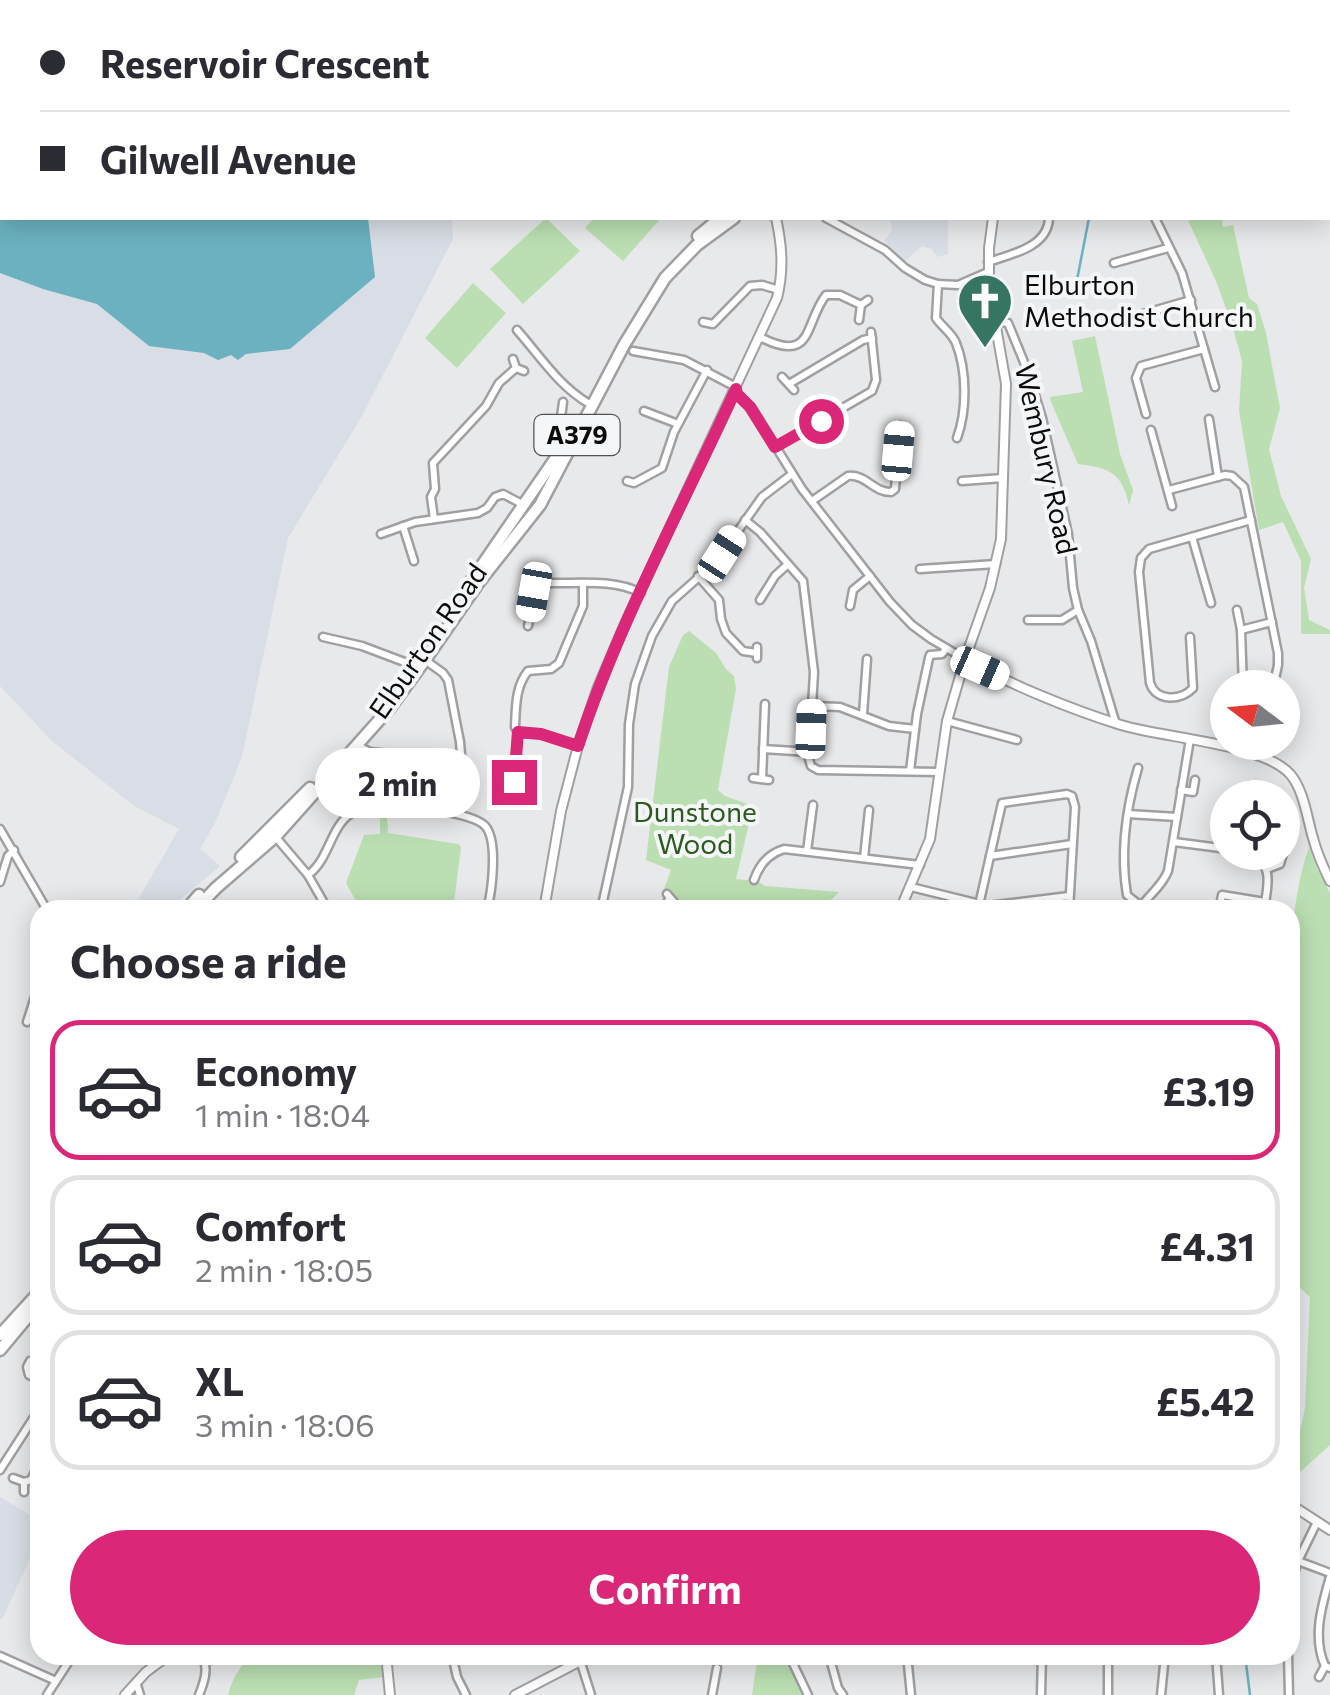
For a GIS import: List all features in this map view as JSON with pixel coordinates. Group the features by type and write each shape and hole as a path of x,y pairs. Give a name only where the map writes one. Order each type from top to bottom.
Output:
{"main road":[{"name":"Elburton Road","path":"195,900 260,840 353,743 420,663 504,531 567,442 640,305 676,256 716,220"},
{"name":"Elburton Road","path":"205,900 276,836 358,746 540,505 664,278 696,245 731,220"},
{"name":"A379","path":"522,504 532,504 553,481"},
{"name":"A379","path":"504,531 518,514 529,518"},
{"path":"0,1336 30,1303"},
{"path":"0,1350 30,1314"}],"street":[{"path":"546,900 554,844 578,746 607,666 779,290 782,242 776,220"},
{"path":"830,220 886,250 915,276 956,285 1042,239 1050,220"},
{"path":"905,900 921,865 934,818 947,722 990,588 1002,520 1006,384 988,267 992,220"},
{"path":"1156,220 1182,272 1214,387"},
{"path":"1114,264 1168,248"},
{"path":"938,284 936,318 956,342 962,365 963,416 957,438"},
{"path":"703,322 716,326 750,286 779,290"},
{"path":"760,337 780,347 805,338 826,295 840,294 864,302 859,320"},
{"path":"1122,320 1191,300"},
{"name":"Wembury Road","path":"995,321 1008,323 1042,418 1068,534 1078,610 1116,724"},
{"path":"517,330 554,376 588,404"},
{"path":"775,447 872,390 876,380 872,335 791,387 782,377"},
{"path":"1146,414 1144,391 1136,378 1141,366 1204,350"},
{"path":"638,354 671,356 706,370 736,389 792,474 890,602 912,625 946,649 1005,679 1116,724 1210,744"},
{"path":"434,519 432,469 436,459 486,406 498,383 518,366"},
{"path":"627,482 662,468 678,424 706,370"},
{"path":"563,402 559,433 567,442"},
{"path":"644,411 678,424"},
{"path":"1207,424 1218,477"},
{"path":"812,501 848,476 863,478 879,491 895,489 900,426"},
{"path":"1151,430 1172,506"},
{"path":"422,470 432,469"},
{"path":"603,900 628,787 635,684 660,619 672,601 716,562 762,497 792,474"},
{"path":"1169,490 1232,476 1244,488 1272,622 1277,670"},
{"path":"961,481 1003,478"},
{"path":"381,534 434,519 478,514 502,494 522,504"},
{"path":"745,520 803,582 814,667 811,766 818,770 939,772"},
{"path":"1188,643 1194,680 1190,692 1164,697 1152,690 1139,564 1144,553 1251,520"},
{"path":"403,526 414,561"},
{"path":"1192,536 1205,594 1211,603"},
{"path":"927,559 924,569 996,564"},
{"path":"759,600 788,564"},
{"path":"698,576 719,600 726,634 743,651 757,652"},
{"path":"851,606 853,590 870,576"},
{"path":"528,626 534,592 544,583 624,586 640,593"},
{"path":"517,788 515,727 521,682 528,671 551,669 559,663 583,606 584,584"},
{"path":"1033,616 1062,620 1078,610"},
{"path":"1236,610 1246,670"},
{"path":"1242,630 1272,622"},
{"path":"324,637 446,671 460,763"},
{"path":"910,771 930,655 942,654 946,649"},
{"path":"863,714 867,659"},
{"path":"1190,692 1198,698"},
{"path":"1098,717 1107,708 1107,698"},
{"path":"761,779 765,704"},
{"path":"812,706 840,707 889,726 915,729"},
{"path":"947,722 1011,741"},
{"path":"518,732 541,734 578,746"},
{"path":"1147,900 1165,878 1190,739"},
{"path":"358,746 370,752 429,758"},
{"path":"763,749 810,752"},
{"path":"1268,760 1294,778 1330,881"},
{"path":"1130,900 1123,855 1138,768"},
{"path":"1181,790 1193,792 1195,780"},
{"path":"980,900 999,807 1006,801 1061,794 1072,796 1075,807 1069,900"},
{"path":"308,875 319,866 341,823 358,810 393,804 471,817 484,824 492,838 489,900"},
{"path":"807,850 813,805"},
{"path":"864,858 869,810"},
{"path":"1128,814 1177,817"},
{"path":"0,829 42,900"},
{"path":"260,840 270,834 276,836 308,875 322,900"},
{"path":"1174,842 1210,847"},
{"path":"990,856 1072,844"},
{"path":"754,880 762,864 777,851 791,848 921,865"},
{"path":"0,882 8,856 14,850"},
{"path":"1265,900 1266,870"},
{"path":"911,887 969,900"},
{"path":"1221,900 1222,892 1247,900"},
{"path":"1041,900 1069,896"},
{"path":"28,1022 30,1015"},
{"path":"30,1362 26,1367 30,1375"},
{"path":"0,1470 30,1424"},
{"path":"13,1478 24,1482"},
{"path":"24,1482 30,1478"},
{"path":"24,1482 24,1492"},
{"path":"1300,1510 1330,1530"},
{"path":"1300,1557 1318,1522"},
{"path":"1300,1562 1330,1574 1319,1618 1319,1646 1327,1667 1319,1677"},
{"path":"0,1656 56,1682"},
{"path":"47,1695 67,1665"},
{"path":"126,1695 157,1665"},
{"path":"199,1695 206,1665"},
{"path":"387,1665 390,1695"},
{"path":"454,1665 466,1695"},
{"path":"515,1695 571,1665"},
{"path":"581,1665 590,1695"},
{"path":"794,1665 808,1695"},
{"path":"832,1665 843,1695"},
{"path":"908,1665 911,1695"},
{"path":"1041,1695 1042,1665"},
{"path":"1108,1665 1108,1695"},
{"path":"1161,1695 1164,1665"},
{"path":"1217,1665 1219,1695"},
{"path":"1288,1665 1289,1695"},
{"path":"712,1695 718,1672"},
{"path":"136,1682 140,1695"}],"shaded area":[{"path":"0,220 452,220 453,239 362,416 288,538 242,757 200,849 220,866 180,900 138,900 179,829 134,806 52,741 0,686"},
{"path":"890,220 948,220 948,254 937,257 932,249 922,246 905,261 884,241 892,230"},
{"path":"0,1497 30,1515 30,1558 0,1619"}],"green space":[{"path":"544,220 580,251 523,304 490,269"},
{"path":"592,220 659,220 623,261 585,228"},
{"path":"1188,220 1222,220 1223,227 1233,225 1249,298 1257,304 1266,333 1280,408 1269,449 1281,496 1311,559 1304,588 1309,620 1330,630 1330,634 1301,634 1301,561 1283,522 1259,530 1239,411 1242,361 1216,281"},
{"path":"473,283 506,313 457,368 425,338"},
{"path":"1095,336 1120,454 1133,490 1129,505 1122,485 1112,474 1078,464 1051,402 1050,397 1083,392 1072,341"},
{"name":"Dunstone Wood","path":"689,631 716,653 734,676 736,689 718,790 753,806 736,879 765,886 839,892 832,899 672,900 664,889 671,870 646,860 669,667 683,635"},
{"path":"380,814 387,814 388,833 458,844 461,847 454,900 355,900 346,883 364,835 380,834"},
{"path":"1309,847 1330,893 1330,1445 1300,1472 1310,1297 1300,1288 1300,900 1296,900"},
{"path":"244,1665 381,1665 383,1677 359,1680 354,1695 228,1695"},
{"path":"756,1665 792,1665 805,1695 752,1695"}],"water":[{"path":"0,220 368,220 375,277 290,349 246,354 238,360 231,355 218,360 204,353 149,346 97,304 0,273"}],"waterway":[{"path":"1077,280 1089,220"},
{"path":"1246,1665 1250,1695"}],"place":[{"name":"Elburton Methodist Church","path":"985,350"}],"route":[{"path":"514,782 518,732 541,734 578,746 624,626 736,389 775,447 821,421"}]}
